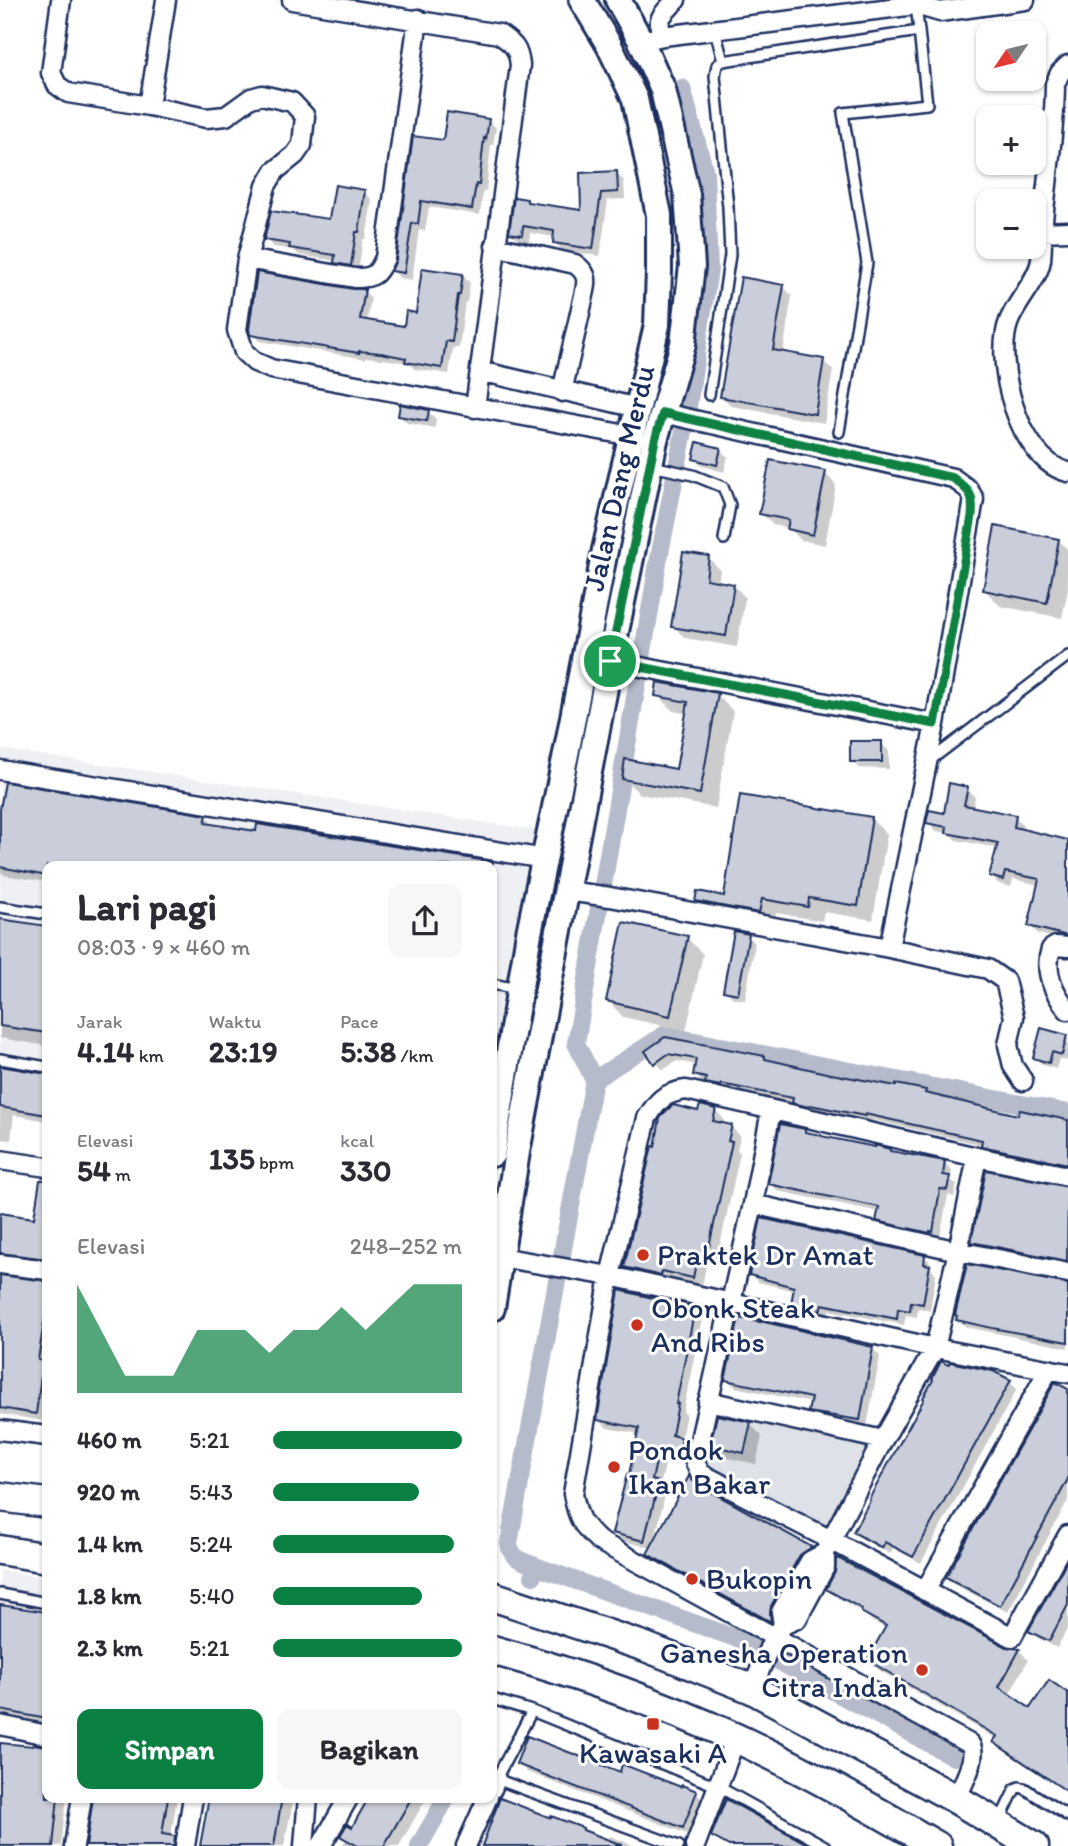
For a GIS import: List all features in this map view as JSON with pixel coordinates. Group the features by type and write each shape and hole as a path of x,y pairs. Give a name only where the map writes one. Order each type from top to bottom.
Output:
{"main road":[{"name":"Jalan Dang Merdu","path":"497,1120 605,550 657,325 659,215 635,99 609,45 582,0"},
{"name":"Jalan Dang Merdu","path":"497,1276 517,1152 579,893 601,713 631,665 658,467 671,415 692,266 687,195 652,38 618,0"},
{"path":"575,708 601,713"},
{"path":"0,1497 42,1502"},
{"path":"0,1550 42,1557"},
{"path":"497,1599 756,1679 1034,1846"},
{"path":"497,1651 552,1666 653,1702 736,1738 839,1790 937,1846"}],"street":[{"path":"61,0 51,73 57,85 68,93 206,118 226,116 251,98 262,95 292,102 305,116 302,145 295,155 275,172 266,186 247,260 237,330 244,352 255,362 271,369 632,436"},
{"path":"149,106 166,0"},
{"path":"292,0 499,34 512,43 519,53 520,65 475,408"},
{"path":"652,38 659,21 676,0"},
{"path":"652,38 921,3 940,12 1025,0"},
{"path":"247,260 355,278 368,278 378,273 384,258 418,19"},
{"path":"1046,189 1055,84 1060,72 1068,65"},
{"path":"1046,232 1068,231"},
{"path":"495,246 575,264 584,270 586,291 562,392"},
{"path":"1041,259 1038,270 1009,321 1004,345 1009,393 1024,433 1037,451 1049,463 1068,472"},
{"path":"480,371 638,408"},
{"path":"671,415 953,478 968,489 974,499 935,724 889,948"},
{"path":"631,665 935,724"},
{"path":"0,770 545,859"},
{"path":"579,893 889,948 988,969 1004,981 1014,1017 1008,1045 1013,1066 1023,1081"},
{"path":"1068,947 1056,946 1051,949 1047,971 1058,999 1068,1010"},
{"path":"956,1799 973,1758 974,1749 970,1744 599,1542 582,1526 573,1493 610,1276 647,1118 657,1102 671,1092 686,1090 977,1157 1068,1175"},
{"path":"771,1111 695,1462 700,1473 828,1546 925,1591 1012,1637 1068,1535"},
{"path":"756,1679 776,1637 781,1612 810,1561 828,1546 934,1348 958,1251 977,1157"},
{"path":"0,1160 42,1166"},
{"path":"753,1204 1068,1273"},
{"path":"500,1257 610,1276 934,1348 1068,1373"},
{"path":"0,1264 42,1269"},
{"path":"925,1591 1049,1369"},
{"path":"708,1401 883,1440"},
{"path":"0,1430 42,1435"},
{"path":"0,1725 42,1734"},
{"path":"695,1846 736,1738"},
{"path":"74,1846 81,1803"},
{"path":"185,1846 192,1803"},
{"path":"304,1846 308,1803"},
{"path":"321,1846 346,1803"},
{"path":"466,1846 485,1803"}],"lane":[{"path":"839,432 867,263 843,113 927,104 919,31 921,3"},
{"path":"715,30 723,61"},
{"path":"709,394 730,256 715,76 717,65 723,61 919,31"},
{"path":"658,467 693,475 723,487 730,505 724,538"},
{"path":"927,763 1068,656"},
{"path":"0,907 42,913"},
{"path":"497,985 520,989"},
{"path":"0,1059 42,1066"},
{"path":"0,1594 42,1602"},
{"path":"497,1700 532,1711 719,1787 825,1846"},
{"path":"497,1778 532,1711"},
{"path":"497,1785 679,1846"},
{"path":"997,1825 1015,1789 1019,1787 1068,1816"}],"shaded area":[{"path":"0,749 554,833 497,1100 497,861 42,861 42,1116 0,1109"},
{"path":"709,1403 886,1445 832,1543 697,1463"},
{"path":"0,1570 42,1577 42,1663 0,1656"}],"building":[{"path":"447,112 489,119 479,185 476,184 472,209 421,201 418,224 412,223 404,273 391,271 396,260 413,136 443,140"},
{"path":"617,171 618,192 601,193 593,249 553,243 554,231 523,226 522,235 509,233 514,197 527,199 527,202 581,210 580,173"},
{"path":"335,185 365,190 351,266 334,263 335,255 289,248 290,244 264,240 271,211 329,219"},
{"path":"422,268 463,274 452,342 446,341 442,368 405,362 406,358 381,353 359,353 250,335 257,272 365,289 360,319 404,326 406,311 416,313"},
{"path":"741,277 784,285 773,350 824,359 815,414 720,397"},
{"path":"400,404 429,410 427,421 398,416"},
{"path":"697,442 721,448 717,465 693,459"},
{"path":"770,460 826,471 813,535 787,529 789,520 759,514"},
{"path":"995,526 1059,539 1047,603 983,590"},
{"path":"683,552 709,556 706,579 734,584 726,636 671,627"},
{"path":"657,682 718,693 700,794 622,779 625,759 676,769 688,702 655,696"},
{"path":"850,741 882,741 882,762 850,762"},
{"path":"5,782 207,815 205,823 256,831 257,824 487,861 42,861 42,875 0,867 0,809"},
{"path":"949,783 968,787 964,805 1016,815 1014,827 1068,840 1068,936 1028,926 1039,879 1005,872 1003,880 989,876 998,843 946,833 947,827 926,823 929,810 944,813"},
{"path":"740,795 872,817 858,906 809,898 808,907 762,899 759,913 695,901 697,891 724,896"},
{"path":"0,919 42,925 42,1032 0,1026"},
{"path":"623,922 688,936 670,1016 606,1001"},
{"path":"734,931 749,934 738,994 723,991"},
{"path":"1041,1028 1067,1035 1062,1055 1052,1052 1049,1063 1033,1058"},
{"path":"665,1037 765,1056 765,1059 826,1073 926,1090 925,1093 1018,1115 1020,1110 1068,1120 1068,1164 981,1146 982,1140 865,1114 810,1105 809,1107 792,1103 793,1098 705,1083 706,1078 693,1075 696,1059 668,1054 654,1064 645,1051"},
{"path":"0,1066 42,1073 42,1114 0,1107"},
{"path":"673,1105 698,1111 700,1105 716,1109 713,1121 732,1125 728,1141 732,1142 707,1256 698,1254 693,1278 662,1271 661,1276 624,1267 660,1118"},
{"path":"780,1124 805,1129 805,1132 821,1136 945,1161 943,1175 950,1176 947,1190 940,1189 933,1232 876,1221 879,1207 768,1184"},
{"path":"986,1170 1068,1187 1067,1261 971,1242"},
{"path":"42,1180 42,1258 0,1253 0,1213 34,1218"},
{"path":"761,1218 925,1255 924,1264 930,1265 923,1304 911,1302 910,1311 898,1309 897,1319 822,1304 820,1311 791,1304 794,1287 749,1275"},
{"path":"967,1264 1068,1284 1068,1342 956,1320"},
{"path":"0,1275 42,1280 42,1335 38,1360 42,1361 42,1369 36,1414 0,1408"},
{"path":"619,1290 695,1308 672,1435 682,1438 678,1458 658,1453 652,1480 659,1482 644,1541 612,1533 639,1428 597,1420"},
{"path":"739,1318 873,1347 860,1420 808,1412 811,1398 725,1380"},
{"path":"941,1361 948,1365 950,1362 993,1371 1011,1380 913,1557 885,1542 882,1548 853,1532 924,1399"},
{"path":"1055,1382 1068,1389 1068,1479 1000,1606 946,1577"},
{"path":"717,1415 751,1422 744,1453 710,1445"},
{"path":"689,1476 695,1483 812,1547 800,1555 771,1606 771,1622 647,1554"},
{"path":"836,1557 1007,1647 1020,1649 999,1687 1030,1708 1049,1680 1068,1693 1068,1792 993,1742 997,1736 867,1660 886,1626 826,1589 835,1572"},
{"path":"1068,1559 1068,1605 1049,1641 1028,1631"},
{"path":"0,1605 42,1611 42,1718 0,1710"},
{"path":"527,1736 620,1772 622,1764 697,1791 683,1828 516,1764"},
{"path":"0,1743 42,1745 42,1803 57,1803 53,1846 0,1846"},
{"path":"500,1798 583,1828 622,1846 482,1846"},
{"path":"726,1799 811,1846 729,1846 711,1836"},
{"path":"92,1803 167,1803 162,1834 175,1836 174,1846 86,1846"},
{"path":"208,1803 281,1803 274,1846 200,1846"},
{"path":"366,1803 409,1803 384,1846 358,1846 340,1836 347,1824 352,1827"}],"waterway":[{"path":"535,1566 515,1556 509,1543 594,1080 576,1043 658,563 685,426 709,270 705,172 682,88"},
{"path":"594,1080 664,1035 1068,1113"},
{"path":"533,1576 535,1566 738,1639 954,1757"},
{"path":"419,1846 444,1803"}],"place":[{"name":"Praktek Dr Amat","path":"643,1255"},
{"name":"Obonk Steak And Ribs","path":"637,1325"},
{"name":"Pondok Ikan Bakar","path":"614,1467"},
{"name":"Bukopin","path":"692,1579"},
{"name":"Ganesha Operation Citra Indah","path":"922,1670"},
{"name":"Kawasaki A","path":"653,1724"}],"route":[{"path":"663,413 953,478 968,489 974,499 935,724 610,661 655,440 663,413"}]}
